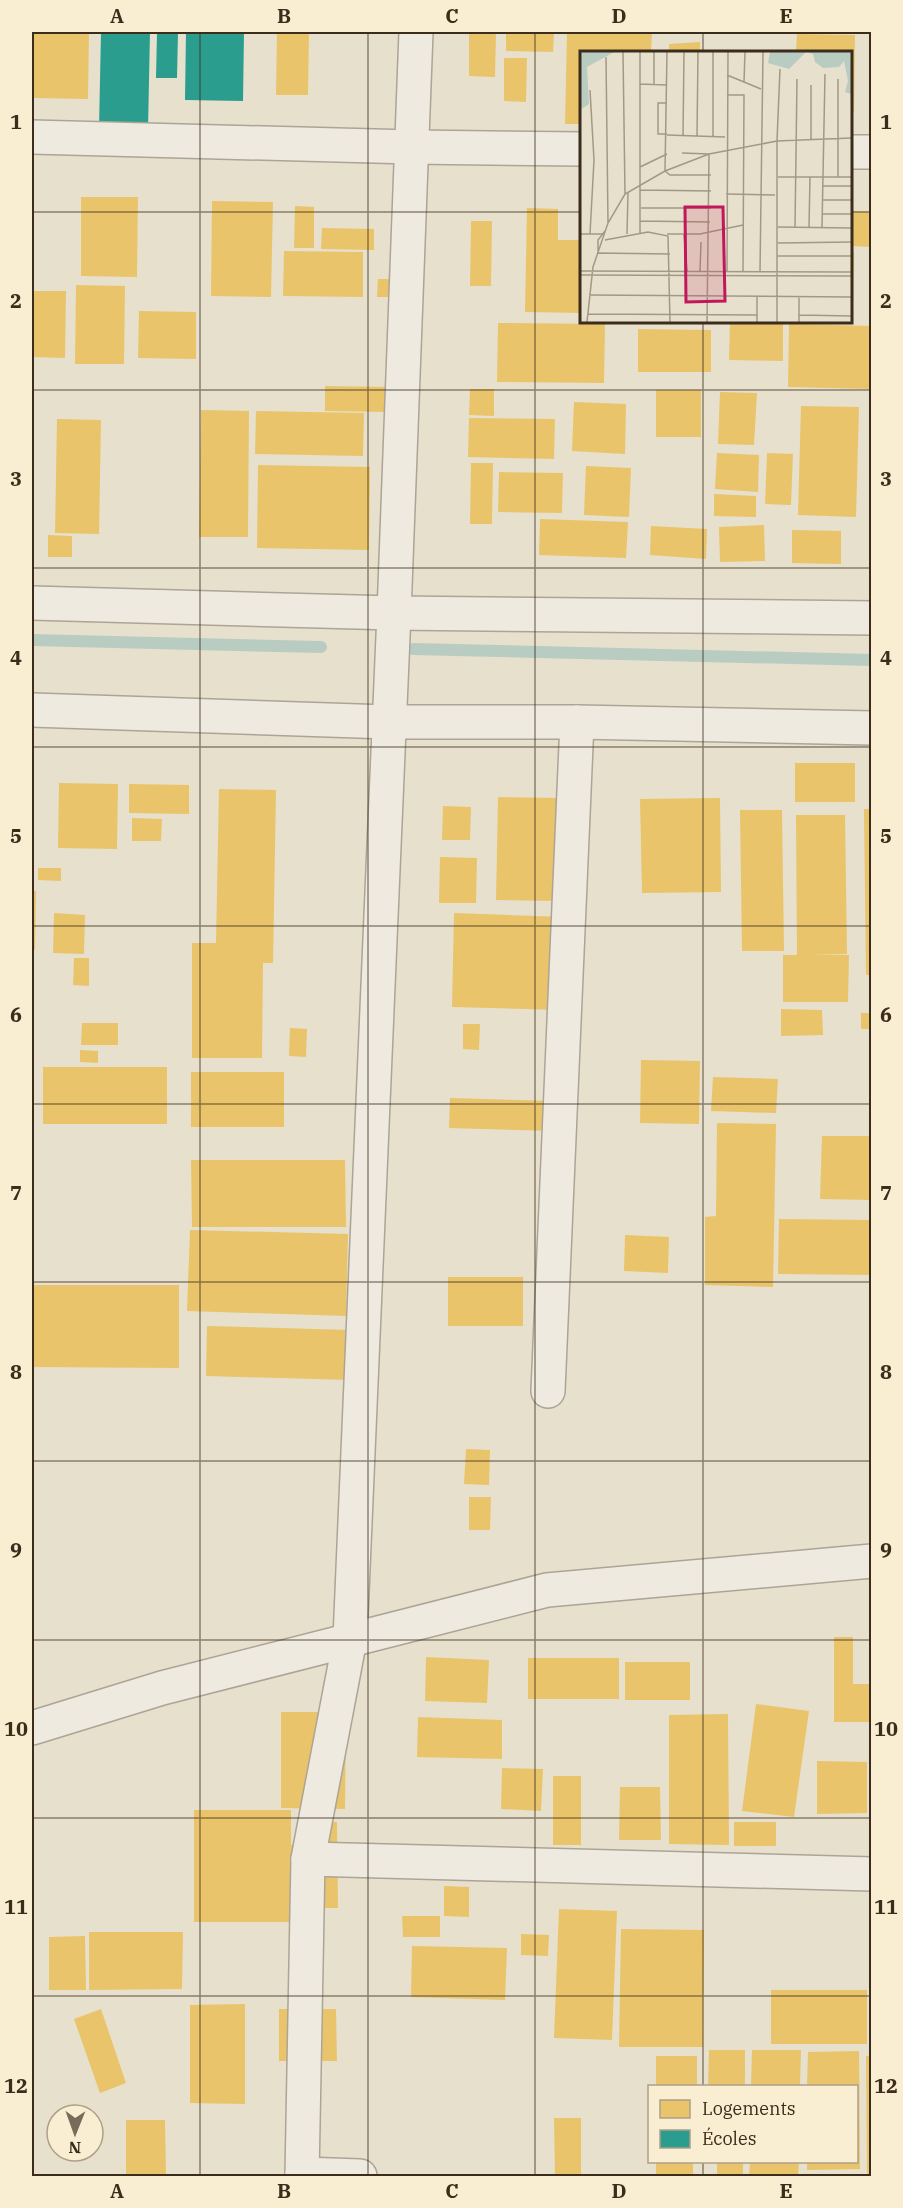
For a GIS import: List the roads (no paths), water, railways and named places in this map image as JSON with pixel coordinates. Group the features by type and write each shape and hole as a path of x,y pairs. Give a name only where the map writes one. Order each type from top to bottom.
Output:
{"street":[{"path":"360,2176 302,2175 308,1859 350,1639 394,613 416,32"},
{"path":"32,137 580,149"},
{"path":"852,152 872,152"},
{"path":"32,603 394,613 872,618"},
{"path":"32,710 388,722 577,722 872,728"},
{"path":"548,1390 577,722"},
{"path":"32,1728 162,1688 547,1590 872,1561"},
{"path":"308,1859 872,1874"}],"waterway":[{"path":"32,640 321,647"},
{"path":"413,649 872,660"}]}
